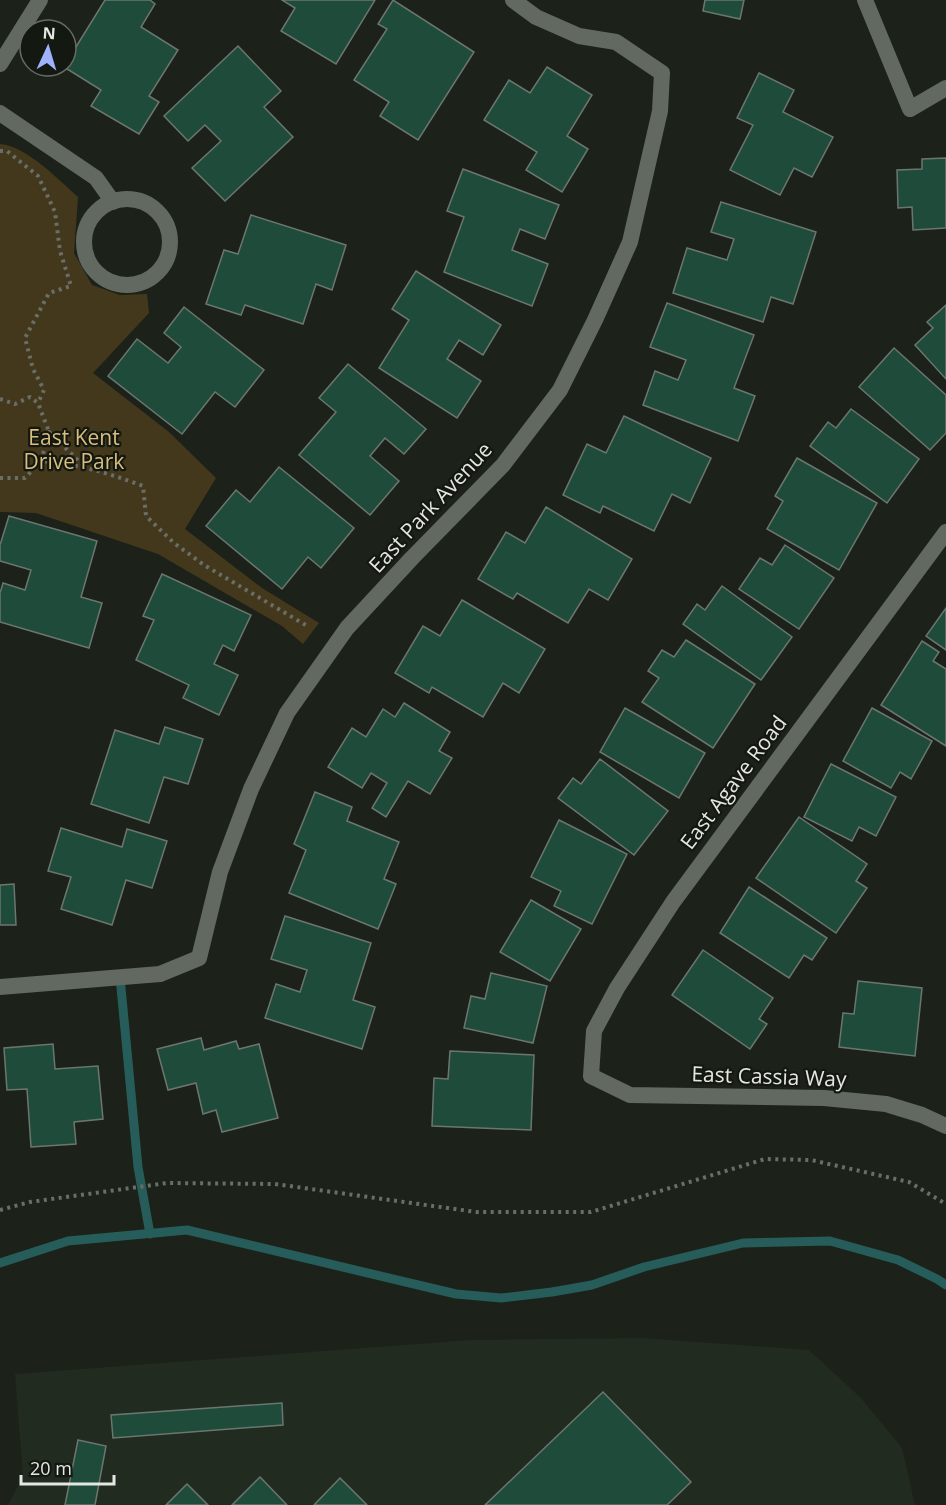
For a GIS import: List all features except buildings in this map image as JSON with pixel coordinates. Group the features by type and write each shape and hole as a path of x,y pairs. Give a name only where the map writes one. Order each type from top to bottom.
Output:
{"street":[{"path":"0,64 40,0"},
{"name":"East Park Avenue","path":"0,987 160,974 199,958 219,872 251,789 287,713 347,628 502,465 560,390 630,242 660,111 662,73 616,42 579,36 536,17 513,0"},
{"path":"865,0 910,109 946,88"},
{"path":"0,113 96,178 113,202"},
{"path":"133,199 147,204 159,213 166,225 170,239 168,254 162,267 151,277 138,283 124,285 99,274 90,264 85,251 84,237 87,224 95,213 113,202 133,199"},
{"name":"East Agave Road","path":"591,1076 594,1030 617,988 673,902 946,532"},
{"name":"East Cassia Way","path":"591,1076 630,1095 824,1098 885,1104 922,1115 946,1126"}],"path":[{"path":"0,152 7,151 38,176 55,212 60,251 71,286 49,293 25,338 33,369 44,390 38,403"},
{"path":"0,399 15,404 30,398 38,403 49,432 85,467"},
{"path":"0,478 25,478 41,461 49,432"},
{"path":"41,461 66,463 105,471 142,486 146,516 174,543 204,565 309,627"},
{"path":"0,1210 30,1202 167,1183 274,1184 476,1212 591,1212 765,1159 811,1160 909,1182 946,1204"}],"shaded area":[{"path":"642,1338 809,1350 861,1398 902,1448 915,1505 8,1505 23,1476 15,1374 471,1340"}],"green space":[{"name":"East Kent Drive Park","path":"0,144 10,146 31,157 78,197 74,253 92,285 120,295 147,294 149,313 93,373 169,432 216,478 185,529 262,588 319,623 303,644 282,626 158,554 36,513 0,512"}],"waterway":[{"path":"120,977 138,1167 150,1234"},
{"path":"0,1263 68,1241 187,1230 456,1294 501,1298 592,1285 644,1267 743,1243 830,1241 898,1260 946,1285"}]}
